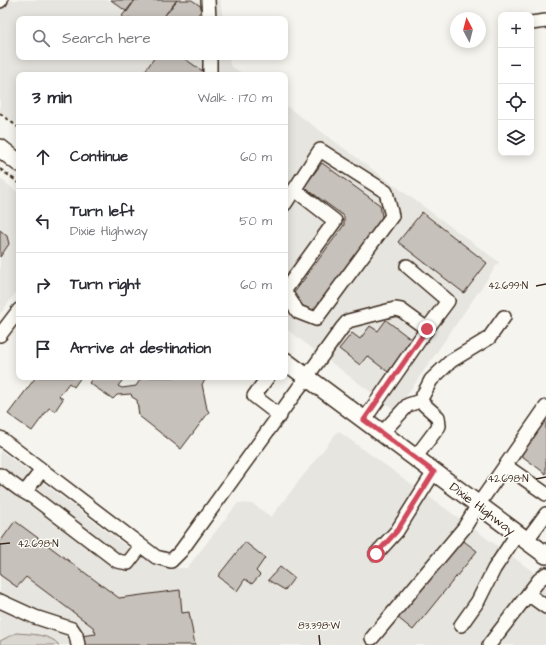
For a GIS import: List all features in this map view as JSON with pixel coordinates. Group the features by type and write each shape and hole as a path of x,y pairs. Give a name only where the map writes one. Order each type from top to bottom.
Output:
{"main road":[{"path":"0,148 16,161"},
{"name":"Dixie Highway","path":"288,363 546,556"}],"street":[{"path":"208,0 209,16"},
{"path":"534,23 546,21"},
{"path":"210,60 210,72"},
{"path":"288,200 320,150 386,192 392,216 316,320 298,312 288,296"},
{"path":"288,287 335,222 295,190"},
{"path":"364,420 448,301 407,266"},
{"path":"0,438 156,557 171,561 181,551 348,321 395,309 401,310 427,329"},
{"path":"0,335 16,314"},
{"path":"382,433 408,405 420,401 431,380 451,361 489,338 504,317"},
{"path":"266,380 254,396 280,416"},
{"path":"415,458 439,426 438,417 420,401"},
{"path":"372,638 464,528 478,505 546,407"},
{"path":"506,466 546,494"},
{"path":"25,492 42,470"},
{"path":"376,554 397,531 434,472"},
{"path":"0,474 117,561 128,563 141,546"},
{"path":"461,625 478,602 494,569 522,537 546,514"},
{"path":"489,645 528,594 546,574"},
{"path":"528,594 546,607"},
{"path":"0,601 34,617 72,629 76,635 78,645"}],"path":[{"path":"0,113 16,126"},
{"path":"0,169 16,181"}],"shaded area":[{"path":"0,0 220,0 223,16 16,16 16,60 229,60 230,65 240,72 16,72 16,124 0,112"},
{"path":"288,107 499,262 396,411 288,330"},
{"path":"0,178 16,191 16,292 0,314"},
{"path":"338,431 546,581 546,645 0,645 0,450 130,549 165,568 187,568 238,503 253,504 271,517"},
{"path":"16,633 33,634 45,637 55,641 59,645 0,645 0,641"}],"building":[{"path":"111,0 135,0 127,12"},
{"path":"135,0 177,0 164,16 122,16"},
{"path":"177,0 192,0 203,8 197,16 164,16"},
{"path":"153,60 186,60 204,72 144,72"},
{"path":"322,163 380,205 383,222 314,314 291,297 344,225 344,216 304,187"},
{"path":"422,212 487,263 464,293 398,242"},
{"path":"0,230 7,236 9,244 0,257"},
{"path":"386,320 412,340 388,372 367,356 360,365 339,349 352,333 360,339 370,326 378,331"},
{"path":"34,380 79,380 74,387 69,383 59,396 63,399 55,411 49,408 32,431 8,414"},
{"path":"91,380 123,380 118,386 122,388 136,386 140,380 205,380 202,384 207,409 209,412 181,449 139,416 137,400 132,397 131,394 117,395 113,399 89,383"},
{"path":"546,417 546,474 518,453"},
{"path":"15,521 119,598 180,590 182,613 189,612 195,645 81,645 80,636 96,634 93,627 26,577 17,587 0,575 0,542"},
{"path":"461,539 477,551 413,630 397,617"},
{"path":"245,542 265,558 256,571 260,575 252,584 245,579 237,591 218,576"},
{"path":"280,567 294,578 285,590 268,580"}],"route":[{"path":"376,554 397,531 434,472 364,420 427,329"}]}
